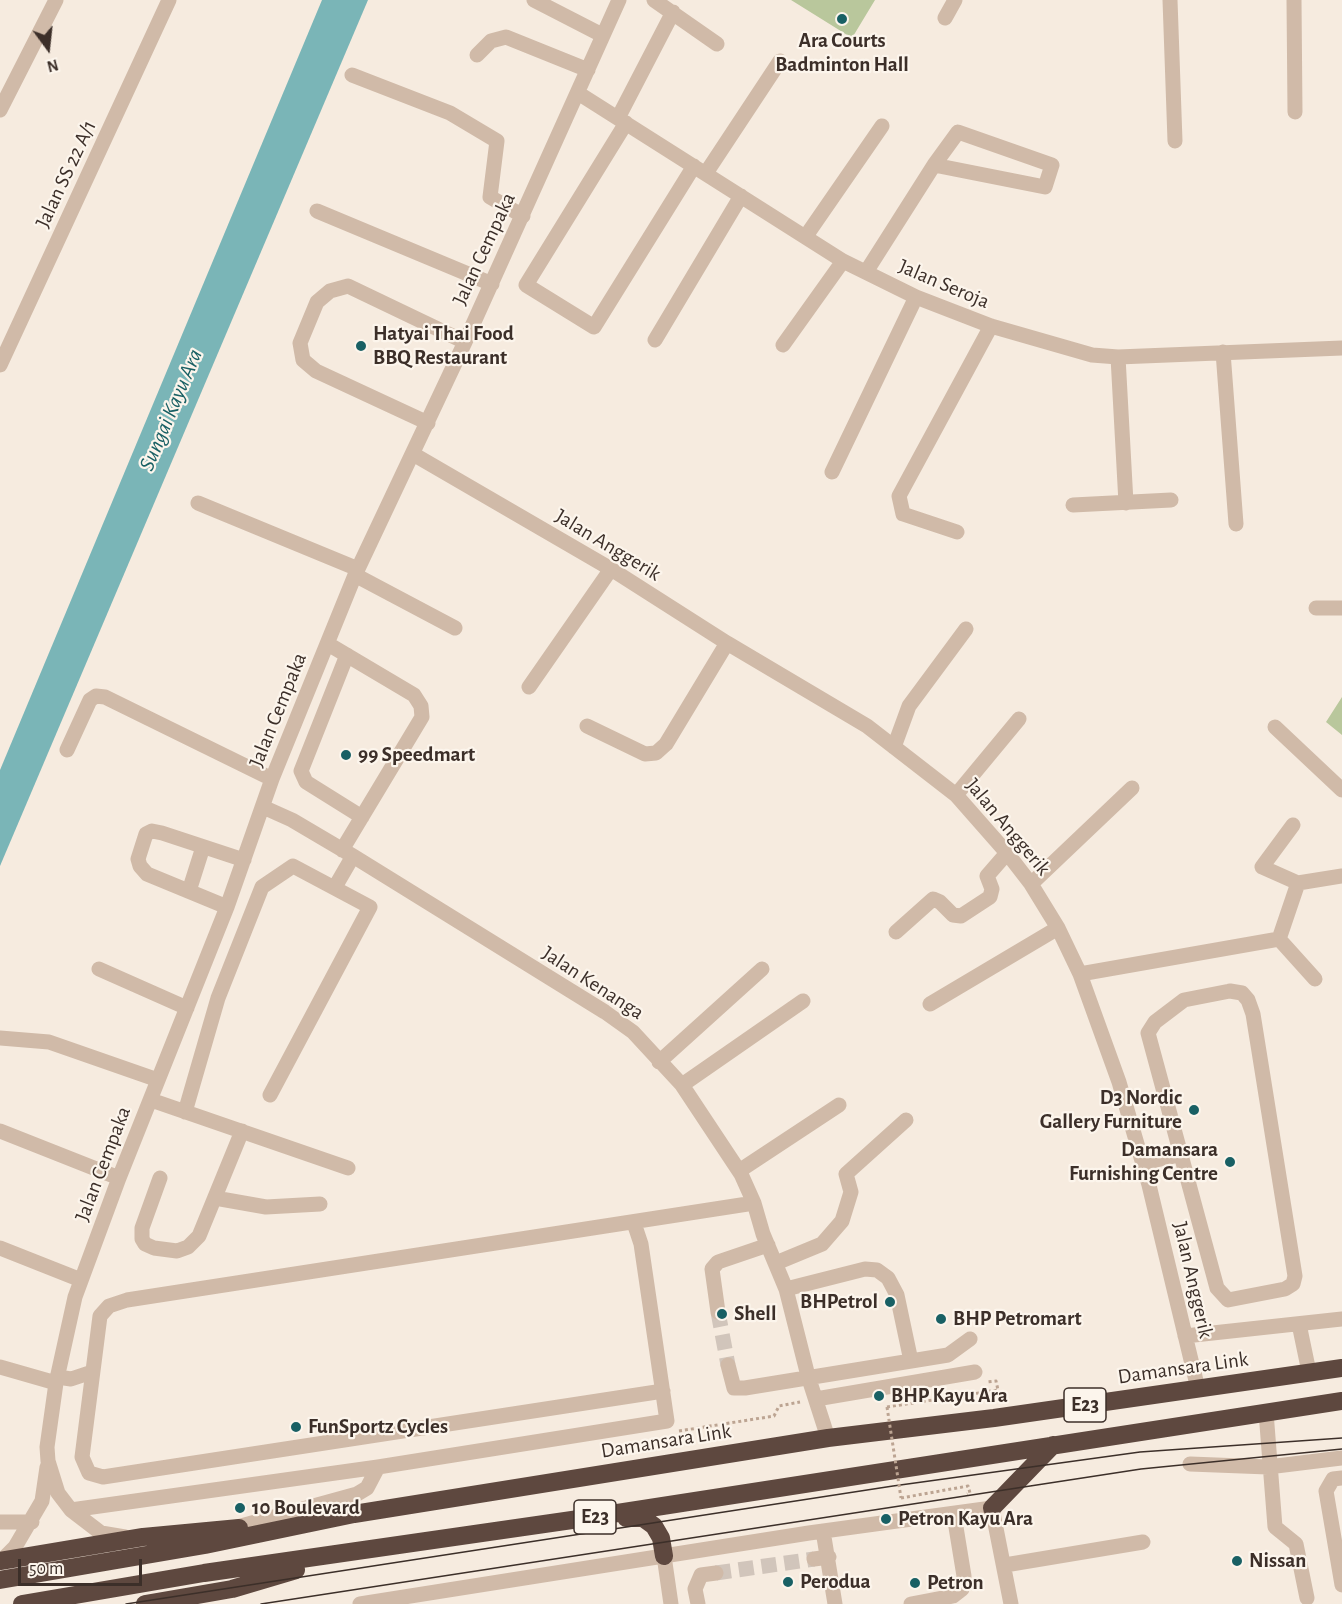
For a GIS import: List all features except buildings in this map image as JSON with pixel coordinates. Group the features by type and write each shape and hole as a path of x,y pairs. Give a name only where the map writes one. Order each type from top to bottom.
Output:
{"highway":[{"name":"Damansara Link","path":"0,1580 205,1545 354,1514 828,1438 994,1418 1342,1368"},
{"name":"E23","path":"22,1604 204,1573 349,1554 1342,1401"},
{"path":"992,1508 1053,1445"},
{"path":"1,1561 143,1537 354,1514"},
{"path":"572,1520 643,1518 654,1526 662,1538 664,1556"},
{"path":"145,1604 232,1589 349,1554"}],"street":[{"path":"0,110 56,0"},
{"name":"Jalan SS 22 A/1","path":"0,365 169,0"},
{"path":"534,0 602,34"},
{"name":"Jalan Cempaka","path":"1,1561 32,1522 42,1501 48,1461 47,1447 81,1280 227,907 272,779 356,572 492,284 619,0"},
{"path":"654,0 717,44"},
{"path":"945,18 955,0"},
{"path":"1170,0 1175,141"},
{"path":"1294,0 1295,112"},
{"path":"673,12 622,121 526,285 594,327 700,169 780,61"},
{"path":"477,55 491,41 506,37 588,70"},
{"path":"352,75 450,113 497,141 490,197 523,216"},
{"name":"Jalan Seroja","path":"578,93 843,261 916,297 991,326 1092,355 1118,357 1342,348"},
{"path":"806,236 882,126"},
{"path":"866,273 934,165 958,132 1052,165 1045,187 934,165"},
{"path":"655,340 741,196"},
{"path":"317,210 492,284"},
{"path":"783,345 843,261"},
{"path":"428,423 316,371 303,360 300,343 317,302 330,291 348,286 465,342"},
{"path":"832,472 916,297"},
{"path":"957,532 903,514 899,496 991,326"},
{"path":"1223,352 1236,524"},
{"path":"1118,357 1126,502"},
{"name":"Jalan Anggerik","path":"413,454 611,569 727,643 867,726 956,795 1007,853 1031,884 1058,928 1080,974 1119,1082 1143,1163 1198,1389"},
{"path":"1073,506 1171,500"},
{"path":"198,503 356,572 455,628"},
{"path":"529,687 611,569"},
{"path":"1316,608 1342,608"},
{"path":"894,747 909,706 966,628"},
{"path":"587,726 645,754 656,753 666,744 727,643"},
{"path":"328,644 414,695 421,706 422,717 362,817 335,887"},
{"path":"347,655 301,771 306,782 362,817"},
{"path":"67,750 90,700 96,696 105,697 272,779"},
{"path":"956,795 1019,719"},
{"path":"1275,727 1342,790"},
{"path":"1031,884 1132,788"},
{"name":"Jalan Kenanga","path":"263,807 292,820 605,1012 633,1032 681,1085 739,1171 754,1203 786,1289 808,1376 828,1438"},
{"path":"1293,825 1262,867 1298,883 1342,876"},
{"path":"227,907 147,874 138,860 146,834 152,831 162,833 244,860"},
{"path":"189,891 203,847"},
{"path":"896,932 933,899 940,902 953,915 961,916 990,897 992,889 987,876 1007,853"},
{"path":"185,1112 218,998 262,887 293,866 370,907 270,1095"},
{"path":"1279,939 1298,883"},
{"path":"930,1004 1058,928"},
{"path":"1080,974 1279,939"},
{"path":"1279,939 1315,980"},
{"path":"99,969 187,1008"},
{"path":"659,1062 762,969"},
{"path":"1230,991 1242,993 1248,1000 1253,1014 1295,1276 1293,1284 1285,1289 1228,1300 1221,1294 1183,1154 1148,1033 1155,1022 1184,1000 1230,991"},
{"path":"681,1085 803,1001"},
{"path":"0,1038 49,1042 158,1080"},
{"path":"151,1100 348,1168"},
{"path":"739,1171 839,1105"},
{"path":"776,1263 822,1244 842,1221 851,1192 846,1174 906,1120"},
{"path":"0,1131 119,1178"},
{"path":"160,1178 142,1228 145,1244 154,1248 177,1251 188,1247 199,1236 242,1131"},
{"path":"1143,1163 1183,1154"},
{"path":"215,1198 266,1207 320,1204"},
{"path":"663,1391 103,1477 89,1473 82,1457 100,1316 109,1306 127,1300 754,1203"},
{"path":"71,1510 378,1467 667,1421 641,1244 634,1223"},
{"path":"718,1312 712,1269 718,1262 768,1245"},
{"path":"0,1248 81,1280"},
{"path":"786,1289 865,1269 877,1270 888,1278 897,1295 911,1361"},
{"path":"1185,1336 1342,1319"},
{"path":"1299,1324 1309,1372"},
{"path":"728,1365 733,1386 738,1389 948,1355 970,1339"},
{"path":"0,1367 62,1380 88,1399"},
{"path":"62,1380 92,1372"},
{"path":"816,1399 975,1372"},
{"path":"1266,1412 1268,1467 1275,1527 1296,1544 1307,1598"},
{"path":"1190,1464 1268,1467 1342,1458"},
{"name":"Jalan Cempaka","path":"48,1461 58,1493 71,1510 101,1533 113,1537 143,1537"},
{"path":"230,1529 357,1494 367,1488 378,1467"},
{"path":"1342,1478 1334,1479 1326,1491 1342,1585"},
{"path":"363,1604 433,1599 695,1550 992,1508 1011,1604"},
{"path":"911,1604 953,1596 962,1589 964,1576 954,1515"},
{"path":"0,1522 32,1522"},
{"path":"823,1531 821,1558 835,1604"},
{"path":"1005,1565 1143,1542"},
{"path":"695,1550 709,1574 695,1589 698,1604"},
{"path":"664,1556 671,1604"}],"path":[{"path":"887,1407 901,1498 968,1485 970,1493 958,1495"}],"green space":[{"name":"Ara Courts Badminton Hall","path":"791,0 875,0 852,38"},
{"path":"1342,697 1342,735 1326,722"}],"water":[{"name":"Sungai Kayu Ara","path":"322,0 368,0 0,866 0,770"}],"tunnel":[{"path":"718,1312 728,1365"},
{"path":"716,1573 814,1559"}],"tram line":[{"path":"126,1604 893,1486 1140,1452 1342,1438"},
{"path":"261,1604 1141,1469 1342,1449"}],"place":[{"name":"Ara Courts Badminton Hall","path":"842,19"},
{"name":"Hatyai Thai Food BBQ Restaurant","path":"361,346"},
{"name":"99 Speedmart","path":"346,755"},
{"name":"D3 Nordic Gallery Furniture","path":"1194,1110"},
{"name":"Damansara Furnishing Centre","path":"1230,1162"},
{"name":"BHPetrol","path":"890,1302"},
{"name":"Shell","path":"722,1314"},
{"name":"BHP Petromart","path":"941,1319"},
{"name":"BHP Kayu Ara","path":"879,1396"},
{"name":"FunSportz Cycles","path":"296,1427"},
{"name":"10 Boulevard","path":"240,1508"},
{"name":"Petron Kayu Ara","path":"886,1519"},
{"name":"Nissan","path":"1237,1561"},
{"name":"Perodua","path":"788,1582"},
{"name":"Petron","path":"915,1583"}]}
